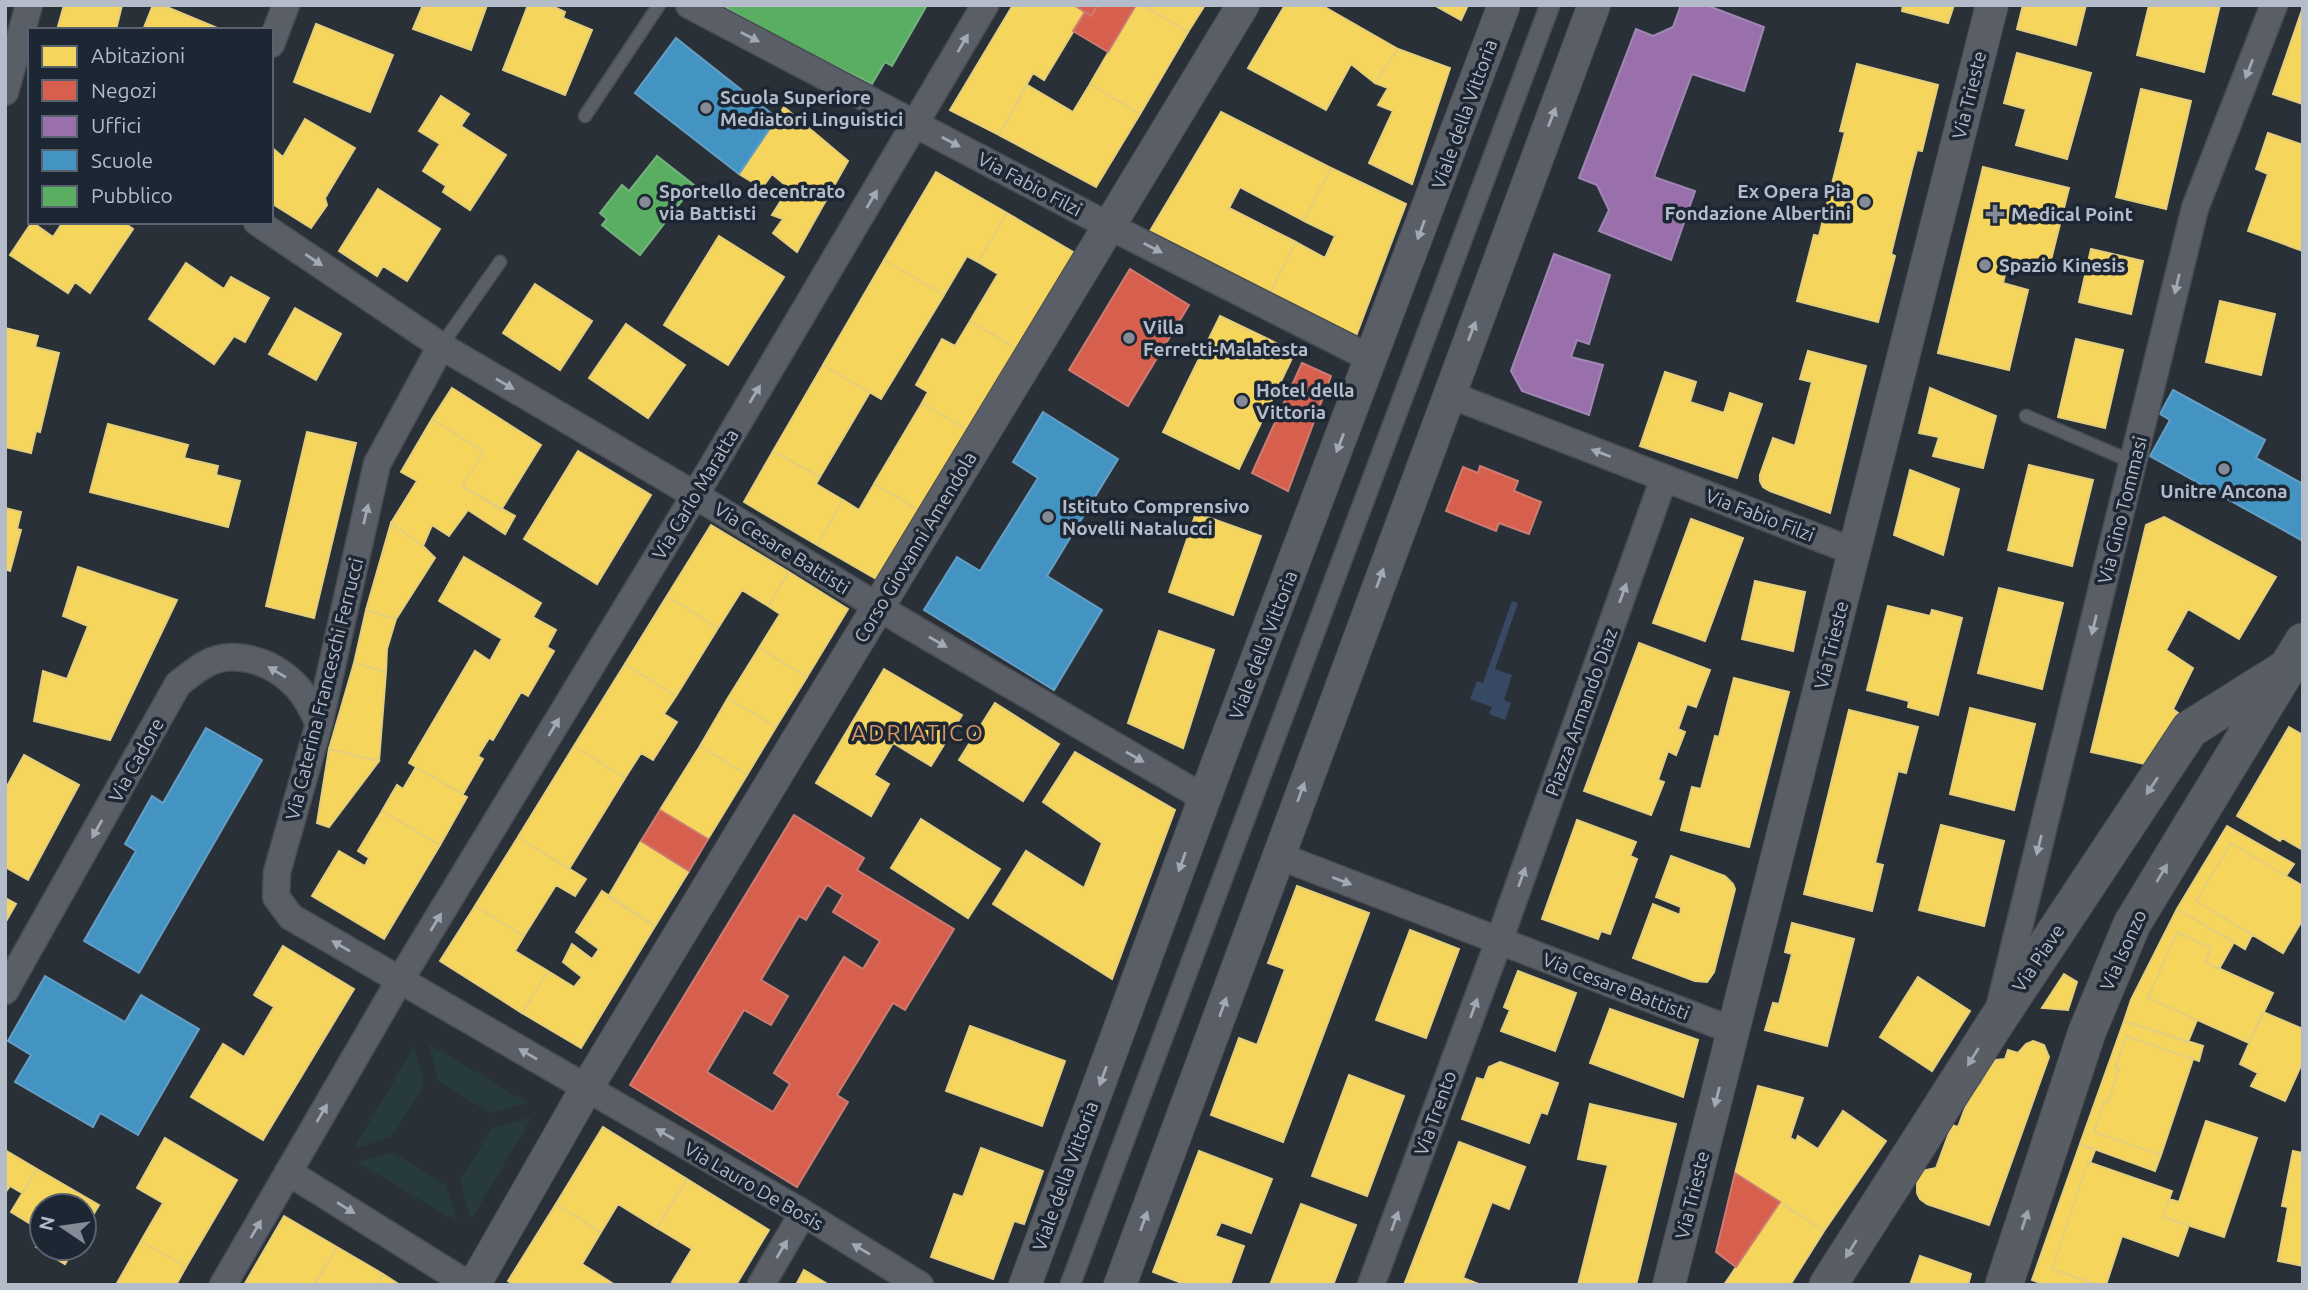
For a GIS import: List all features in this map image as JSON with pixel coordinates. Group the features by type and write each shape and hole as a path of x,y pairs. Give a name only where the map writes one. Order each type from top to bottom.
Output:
{"main road":[{"name":"Via Piave","path":"1828,1285 1996,1022 2190,729 2295,655"},
{"name":"Via Isonzo","path":"2004,1285 2087,1032 2132,924 2295,655"},
{"path":"2190,729 2212,726 2222,728 2231,741 2231,758"}],"street":[{"path":"13,78 29,5"},
{"path":"273,39 286,5"},
{"name":"Via Fabio Filzi","path":"689,5 1109,226 1372,359"},
{"name":"Via Carlo Maratta","path":"288,1172 400,980 695,495 985,5"},
{"name":"Corso Giovanni Amendola","path":"474,1285 586,1089 1243,5"},
{"name":"Viale della Vittoria","path":"1025,1285 1504,5"},
{"path":"1070,1285 1550,5"},
{"path":"1120,1285 1594,5"},
{"name":"Via Trieste","path":"1669,1285 1992,5"},
{"name":"Via Gino Tommasi","path":"1996,1022 2195,208 2274,5"},
{"name":"Via Cesare Battisti","path":"260,224 441,346 695,495 879,608 1206,799"},
{"name":"Via Caterina Franceschi Ferrucci","path":"400,980 291,916 276,897 277,872 319,724 377,464 441,346"},
{"path":"1448,394 1664,478"},
{"name":"Via Fabio Filzi","path":"1664,478 1854,552"},
{"name":"Piazza Armando Diaz","path":"1500,941 1664,478"},
{"name":"Via Cadore","path":"5,991 178,684 205,664 227,656 250,658 294,683 319,724"},
{"path":"1279,856 1500,941"},
{"name":"Via Cesare Battisti","path":"1500,941 1734,1031"},
{"name":"Via Trento","path":"1371,1285 1500,941"},
{"name":"Via Lauro De Bosis","path":"400,980 803,1213 920,1285"},
{"path":"223,1285 288,1172 469,1285"},
{"path":"761,1285 803,1213"}],"lane":[{"path":"585,116 659,5"},
{"path":"441,346 500,262"},
{"path":"2026,416 2121,457"}],"green space":[{"path":"429,1044 528,1103 490,1113 438,1081"},
{"path":"414,1047 424,1084 391,1138 354,1148"},
{"path":"532,1117 471,1220 460,1181 493,1127"},
{"path":"394,1153 446,1185 457,1222 357,1162"}],"water":[{"path":"1512,601 1518,603 1495,669 1512,675 1504,700 1511,703 1505,720 1489,714 1492,707 1470,699 1477,681 1483,683"}],"building: Abitazioni":[{"path":"64,5 122,5 116,28 58,28"},
{"path":"153,5 162,5 217,28 144,28"},
{"path":"423,5 487,5 471,50 413,29"},
{"path":"528,5 550,5 565,12 563,18 592,30 565,95 503,70"},
{"path":"1013,5 1074,5 1085,12 1044,80 1033,73 999,135 950,110"},
{"path":"1136,5 1143,5 1188,32 1140,114 1090,84"},
{"path":"1143,5 1205,5 1188,32"},
{"path":"1285,5 1321,5 1398,49 1375,83 1351,64 1326,110 1248,68"},
{"path":"1434,5 1468,5 1461,20"},
{"path":"1903,5 1954,5 1948,23 1902,11"},
{"path":"2023,5 2086,5 2076,45 2017,29"},
{"path":"2149,5 2220,5 2204,72 2137,55"},
{"path":"2303,10 2303,104 2273,94"},
{"path":"316,24 393,55 370,112 294,82"},
{"path":"1398,49 1450,68 1412,184 1369,163 1393,111 1378,105 1388,88 1375,83"},
{"path":"2017,53 2091,73 2067,159 2016,145 2026,109 2004,103"},
{"name":"Ex Opera Pia Fondazione Albertini","path":"1857,64 1938,85 1922,151 1917,150 1912,169 1891,254 1895,256 1878,322 1797,301 1814,235 1819,236 1845,132 1840,131"},
{"path":"1090,84 1140,114 1096,187 999,135 1027,85 1073,112"},
{"path":"2141,89 2191,101 2166,209 2116,197"},
{"path":"441,96 469,114 461,126 506,155 470,210 443,192 446,186 423,171 440,144 419,131"},
{"path":"784,107 848,161 797,252 773,233 783,219 772,215 789,188 772,174 762,188 739,174"},
{"path":"1221,112 1331,168 1304,221 1240,187 1229,208 1296,242 1270,293 1150,231"},
{"path":"305,119 355,148 325,198 327,205 311,228 273,204 273,149 283,157"},
{"path":"2268,133 2303,145 2303,251 2248,231 2268,174 2256,169"},
{"path":"1983,167 2069,188 2048,272 2008,262 2003,283 2028,290 2009,370 1938,353"},
{"path":"1331,168 1406,204 1356,336 1270,293 1296,242 1325,258 1335,236 1304,221"},
{"path":"936,172 1007,213 978,262 967,256 944,295 884,260"},
{"path":"378,189 440,229 407,281 383,266 377,276 339,251"},
{"path":"1007,213 1075,253 1019,350 970,321 998,274 978,262"},
{"path":"31,224 53,237 62,224 126,224 133,229 90,293 75,282 68,293 10,255"},
{"path":"719,236 784,277 728,365 664,325"},
{"path":"2091,249 2143,261 2131,314 2079,302"},
{"path":"884,260 944,295 881,399 823,365"},
{"path":"186,263 224,289 231,277 269,298 245,342 234,336 214,364 149,319"},
{"path":"535,284 592,321 560,370 503,333"},
{"path":"2220,301 2275,314 2261,375 2206,362"},
{"path":"295,308 341,334 316,380 269,354"},
{"path":"1220,316 1295,352 1239,469 1163,432"},
{"path":"970,321 1019,350 971,432 922,403 928,392 916,385 942,339 955,346"},
{"path":"626,324 685,365 648,418 589,378"},
{"path":"5,328 38,336 35,347 59,353 40,432 36,431 31,453 5,447"},
{"path":"2076,339 2123,350 2105,428 2058,417"},
{"path":"1808,351 1866,366 1830,513 1770,491 1763,487 1760,481 1773,438 1795,446 1812,382 1800,379"},
{"path":"823,365 870,392 820,477 773,451"},
{"path":"1665,372 1696,382 1690,402 1724,413 1730,393 1762,404 1737,478 1640,446"},
{"path":"452,388 541,445 501,510 462,486 484,452 432,419"},
{"path":"1930,388 1996,416 1983,468 1933,456 1939,437 1919,433"},
{"path":"922,403 971,432 924,513 874,484"},
{"path":"432,419 484,452 462,486 515,516 505,534 468,510 449,536 432,525 423,546 391,523 417,481 401,472"},
{"path":"108,424 188,445 184,458 218,466 216,475 240,481 228,527 90,492"},
{"path":"307,432 356,443 314,618 266,606"},
{"path":"578,451 651,495 597,584 524,539"},
{"path":"773,451 820,477 816,484 843,500 817,545 744,502"},
{"path":"2029,465 2093,480 2072,566 2008,550"},
{"path":"1910,470 1959,489 1943,555 1894,535"},
{"path":"874,484 924,513 883,583 817,545 843,500 859,510"},
{"path":"5,508 21,512 17,529 21,530 10,571 5,569"},
{"path":"1196,513 1261,536 1233,615 1169,592"},
{"path":"2164,517 2276,577 2239,639 2188,609 2166,650 2193,668 2173,709 2178,713 2145,764 2091,752 2146,525"},
{"path":"1691,519 1743,538 1705,641 1653,623"},
{"path":"391,523 435,558 396,619 366,610"},
{"path":"711,525 789,572 768,606 742,590 718,628 667,596"},
{"path":"464,557 541,603 533,617 556,630 547,647 554,651 528,696 521,692 493,740 489,738 478,756 483,759 463,794 409,763 475,651 490,661 502,639 439,601"},
{"path":"78,567 177,600 110,740 34,721 43,671 67,679 88,626 63,616"},
{"path":"789,572 848,609 807,677 759,648 780,614 768,606"},
{"path":"1755,581 1805,592 1793,651 1742,639"},
{"path":"1999,588 2063,603 2042,689 1978,673"},
{"path":"667,596 718,628 676,696 625,664"},
{"path":"1888,606 1930,616 1932,610 1962,618 1938,715 1908,707 1909,701 1867,690"},
{"path":"366,610 396,619 387,649 386,672 354,663"},
{"path":"1159,631 1214,650 1183,748 1128,723"},
{"path":"1639,643 1710,670 1696,707 1687,704 1678,729 1685,732 1676,755 1668,751 1658,780 1664,782 1651,815 1584,791"},
{"path":"759,648 807,677 776,727 728,698"},
{"path":"354,663 386,672 379,761 329,749"},
{"path":"625,664 676,696 664,714 677,722 653,760 641,753 625,778 574,746"},
{"path":"884,669 962,715 931,766 893,743 874,775 889,784 871,816 816,783"},
{"path":"1734,678 1789,692 1749,847 1681,830 1692,787 1701,789 1715,736 1719,737"},
{"path":"728,698 776,727 747,775 700,746"},
{"path":"995,703 1059,744 1023,801 959,760"},
{"path":"1970,708 2035,724 2014,810 1950,794"},
{"path":"1849,710 1918,727 1906,773 1898,771 1875,863 1883,865 1872,911 1804,894"},
{"path":"2289,727 2303,735 2303,850 2282,838 2280,841 2237,816"},
{"path":"574,746 625,778 569,869 518,837"},
{"path":"700,746 747,775 708,839 660,810"},
{"path":"329,749 379,761 329,827 317,823"},
{"path":"1075,752 1175,810 1112,979 993,904 1026,851 1084,888 1102,843 1043,802"},
{"path":"24,755 79,785 28,880 5,867 5,790"},
{"path":"416,767 467,797 440,845 382,811 397,785 403,789"},
{"path":"382,811 440,845 384,939 312,896 339,851 365,866 369,858 358,851"},
{"path":"921,819 1000,869 968,918 891,868"},
{"path":"1577,820 1636,842 1630,856 1637,859 1610,934 1601,931 1598,939 1542,919"},
{"path":"1941,825 2004,841 1984,926 1919,910"},
{"path":"2227,826 2294,864 2286,876 2231,843 2196,901 2252,935 2245,949 2177,909"},
{"path":"518,837 586,879 575,896 556,885 524,936 475,906"},
{"path":"641,841 689,871 655,926 608,897"},
{"path":"2231,843 2303,886 2303,919 2283,953 2196,901"},
{"path":"1671,856 1725,876 1735,889 1714,972 1707,982 1695,981 1633,958 1653,904 1680,915 1681,907 1656,897"},
{"path":"1297,886 1369,913 1283,1142 1211,1115 1239,1038 1257,1045 1285,969 1268,963"},
{"path":"602,891 655,926 581,1048 522,1013 548,971 574,987 582,977 563,962 572,944 592,959 599,949 576,932"},
{"path":"5,898 16,904 5,923"},
{"path":"475,906 524,936 515,951 548,971 522,1013 440,961"},
{"path":"2177,909 2234,942 2219,969 2205,962 2211,948 2177,932 2148,998 2197,1020 2188,1042 2124,1021 2131,1000"},
{"path":"1792,923 1854,939 1827,1046 1765,1030 1773,1003 1779,1004 1792,954 1785,952"},
{"path":"1410,930 1459,949 1426,1038 1376,1020"},
{"path":"2177,932 2211,948 2205,962 2273,993 2249,1043 2148,998"},
{"path":"283,946 354,989 263,1140 191,1097 223,1044 244,1057 274,1007 254,995"},
{"path":"1518,971 1576,993 1555,1051 1501,1031 1510,1010 1504,1007"},
{"path":"2064,974 2077,982 2068,1010 2042,1008"},
{"path":"1918,977 1970,1011 1932,1071 1880,1037"},
{"path":"1610,1009 1698,1040 1683,1097 1590,1063"},
{"path":"2263,1012 2303,1029 2303,1061 2285,1101 2251,1086 2258,1073 2240,1064"},
{"path":"2124,1021 2203,1046 2199,1061 2126,1036 2115,1068 2119,1069 2108,1103 2104,1102 2094,1132 2161,1155 2155,1171 2080,1144"},
{"path":"970,1026 1065,1061 1042,1126 946,1091"},
{"path":"2126,1036 2193,1059 2161,1155 2094,1132 2104,1102 2108,1103 2119,1069 2115,1068"},
{"path":"2033,1041 2044,1045 2049,1057 1989,1225 1927,1204 1917,1193 1917,1177 1922,1171 1936,1168 1952,1125 1958,1127 1973,1087 1981,1084 1989,1065 1995,1060 2005,1059 2008,1050 2018,1053"},
{"path":"1500,1062 1558,1083 1547,1114 1541,1112 1529,1143 1462,1119 1477,1078 1484,1080 1489,1067"},
{"path":"1349,1075 1404,1096 1367,1196 1312,1176"},
{"path":"1758,1086 1803,1098 1790,1138 1796,1141 1798,1136 1818,1149 1843,1111 1886,1141 1824,1231 1735,1173"},
{"path":"1590,1104 1676,1124 1636,1285 1578,1285 1608,1165 1578,1159"},
{"path":"2206,1121 2257,1138 2224,1237 2163,1217 2169,1199 2179,1202"},
{"path":"603,1127 687,1179 657,1228 618,1204 601,1232 556,1204"},
{"path":"165,1138 237,1180 186,1267 141,1241 163,1203 137,1188"},
{"path":"1459,1142 1525,1167 1509,1209 1492,1202 1463,1278 1481,1285 1404,1285"},
{"path":"2080,1144 2095,1150 2090,1163 2088,1162 2052,1269 2098,1285 2046,1285 2032,1280"},
{"path":"981,1148 1043,1171 1024,1224 1014,1221 993,1279 931,1257 954,1194 963,1197"},
{"path":"5,1150 37,1169 22,1193 10,1186 5,1193"},
{"path":"1199,1151 1272,1179 1251,1233 1221,1222 1215,1236 1244,1246 1230,1285 1187,1285 1153,1272"},
{"path":"2293,1151 2303,1153 2303,1266 2278,1261 2288,1207 2282,1206"},
{"path":"2088,1162 2172,1191 2163,1217 2189,1225 2178,1256 2122,1236 2106,1285 2098,1285 2052,1269"},
{"path":"37,1169 77,1192 28,1192 28,1222 11,1212"},
{"path":"687,1179 769,1230 736,1285 677,1285 672,1282 692,1249 657,1228"},
{"path":"1780,1202 1824,1231 1790,1285 1724,1285"},
{"path":"556,1204 601,1232 582,1264 615,1285 515,1285 508,1281"},
{"path":"1301,1204 1356,1225 1333,1285 1270,1285"},
{"path":"284,1216 337,1247 314,1285 244,1285"},
{"path":"141,1241 186,1267 176,1285 116,1285"},
{"path":"337,1247 383,1274 377,1285 315,1284"},
{"path":"1920,1256 1971,1274 1968,1285 1910,1285"},
{"path":"804,1270 829,1285 796,1285"},
{"path":"383,1274 400,1285 377,1285"}],"building: Negozi":[{"path":"1074,5 1098,5 1091,16"},
{"path":"1098,5 1136,5 1108,52 1073,31 1085,12 1091,16"},
{"name":"Villa Ferretti-Malatesta","path":"1130,269 1189,305 1128,406 1069,370"},
{"path":"1302,363 1331,376 1288,491 1252,473"},
{"path":"1480,466 1518,481 1514,491 1541,502 1529,534 1499,523 1496,531 1446,511 1463,467 1478,473"},
{"path":"660,810 708,839 689,871 641,841"},
{"path":"794,815 864,858 857,870 954,929 905,1010 893,1003 837,1095 848,1102 797,1187 630,1085","holes":["827,885 843,895 833,912 880,941 863,969 844,957 774,1073 790,1084 773,1112 707,1072 744,1010 771,1025 788,996 761,980 799,916 806,920"]},
{"path":"1735,1173 1780,1202 1736,1267 1716,1252"}],"building: Uffici":[{"path":"1681,5 1706,5 1764,27 1744,91 1692,74 1654,177 1695,191 1671,260 1599,231 1609,210 1597,185 1579,178 1636,29 1653,36 1673,27"},
{"path":"1554,254 1610,275 1589,344 1577,340 1571,357 1603,365 1589,415 1522,391 1511,371"}],"building: Scuole":[{"path":"676,38 777,118 739,174 635,93"},
{"name":"Unitre Ancona","path":"2173,390 2265,440 2256,458 2303,484 2303,541 2150,456 2170,420 2160,414"},
{"name":"Istituto Comprensivo Novelli Natalucci","path":"1043,412 1118,459 1047,576 1102,610 1054,690 924,610 957,557 980,571 1038,478 1013,462"},
{"path":"206,728 262,760 139,973 84,941 136,851 125,844 152,796 163,803"},
{"path":"45,976 125,1022 141,995 199,1029 138,1135 100,1113 93,1127 15,1082 31,1055 8,1041"}],"building: Pubblico":[{"path":"722,5 927,5 892,66 885,62 872,84 776,37"},
{"name":"Sportello decentrato via Battisti","path":"657,156 694,185 640,255 602,225 607,219 600,213 622,185 629,191"}],"place":[{"name":"Scuola Superiore Mediatori Linguistici","path":"706,108"},
{"name":"Sportello decentrato via Battisti","path":"645,202"},
{"name":"Ex Opera Pia Fondazione Albertini","path":"1865,202"},
{"name":"Medical Point","path":"1995,214"},
{"name":"Spazio Kinesis","path":"1985,265"},
{"name":"Villa Ferretti-Malatesta","path":"1129,338"},
{"name":"Hotel della Vittoria","path":"1242,401"},
{"name":"Unitre Ancona","path":"2224,469"},
{"name":"Istituto Comprensivo Novelli Natalucci","path":"1048,517"}],"district":[{"name":"ADRIATICO","path":"918,733"}]}
